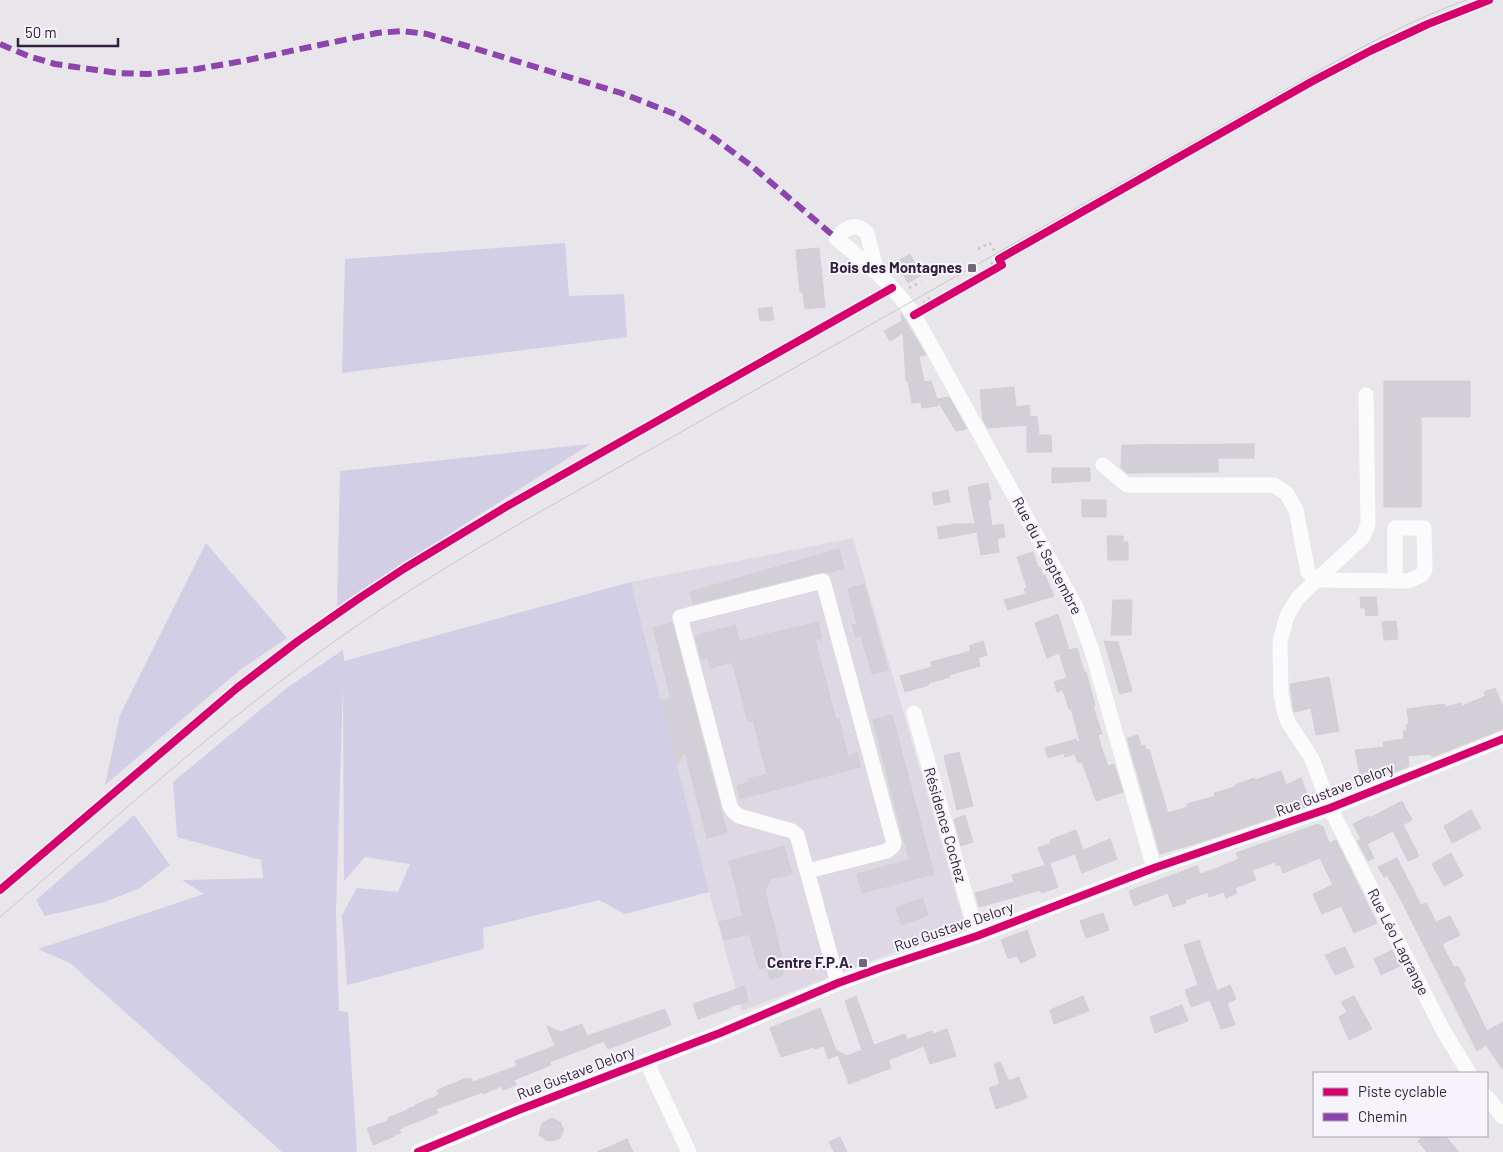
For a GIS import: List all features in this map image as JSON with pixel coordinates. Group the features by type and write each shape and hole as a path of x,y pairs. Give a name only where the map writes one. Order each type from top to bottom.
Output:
{"street":[{"name":"Rue du 4 Septembre","path":"877,272 903,299 919,324 1076,607 1092,651 1154,868"},
{"name":"Rue Léo Lagrange","path":"1366,395 1368,524 1362,537 1297,600 1287,616 1280,641 1281,694 1288,722 1312,759 1330,808 1443,1030 1468,1072"},
{"path":"1103,465 1127,485 1274,485 1287,494 1296,510 1308,572 1317,580 1395,581"},
{"path":"808,871 887,850 894,843 823,581 680,618 733,811 738,816 792,831 796,835 808,871 838,983"},
{"name":"Résidence Cochez","path":"914,713 977,936"},
{"name":"Rue Gustave Delory","path":"418,1152 516,1111 729,1030 838,983 977,936 1154,868 1330,808 1503,739"},
{"path":"646,1061 689,1152"},
{"path":"1488,1098 1503,1117"}],"path":[{"path":"978,249 990,242 999,259 987,266"}],"shaded area":[{"path":"565,243 569,296 624,294 627,337 342,373 345,259"},
{"path":"590,444 345,601 337,609 340,471"},
{"path":"853,538 965,925 742,1011 709,892 631,582"},
{"path":"206,543 287,638 240,670 105,785 120,715"},
{"path":"631,582 709,892 625,914 599,900 483,928 484,949 347,985 342,915 357,888 398,892 410,864 365,857 344,881 343,683 336,911 339,1011 348,1012 357,1152 282,1152 70,963 38,949 204,894 182,880 263,878 261,860 177,837 173,782 288,687 343,650 344,661"},
{"path":"134,815 170,865 140,888 105,902 45,916 36,900"}],"building":[{"path":"819,248 825,307 805,309 803,292 800,292 796,250"},
{"path":"910,254 921,275 908,283 896,262"},
{"path":"772,307 774,320 760,321 758,309"},
{"path":"901,313 926,355 919,356 924,382 931,381 937,399 949,397 967,429 956,431 937,400 938,406 922,408 921,402 912,403 908,381 906,381 903,333 890,341 884,331 902,321"},
{"path":"1384,381 1470,381 1470,417 1421,417 1421,507 1384,507"},
{"path":"1014,387 1016,407 1029,405 1030,417 1037,416 1039,435 1051,435 1052,452 1027,452 1027,425 988,428 983,420 980,390"},
{"path":"1254,444 1254,458 1218,458 1218,472 1127,473 1121,468 1122,445"},
{"path":"1052,468 1090,468 1090,481 1052,483"},
{"path":"988,483 991,499 988,499 992,526 1003,524 1005,537 997,539 999,552 981,555 977,532 939,539 937,527 975,524 968,487"},
{"path":"948,490 950,502 934,505 932,493"},
{"path":"1082,500 1106,500 1106,517 1082,517"},
{"path":"1107,536 1123,536 1123,542 1128,542 1128,560 1108,560"},
{"path":"839,549 844,568 693,604 690,592"},
{"path":"1033,552 1038,568 1040,567 1043,576 1045,575 1054,596 1008,610 1004,600 1026,594 1024,589 1027,588 1017,557"},
{"path":"864,584 888,670 872,674 861,636 856,637 852,625 857,624 848,589"},
{"path":"1360,597 1376,597 1378,615 1366,616 1365,608 1361,608"},
{"path":"1113,600 1132,600 1131,635 1111,635"},
{"path":"1058,614 1069,650 1077,648 1084,672 1086,672 1095,705 1093,706 1102,734 1098,735 1101,746 1108,766 1114,764 1123,792 1096,801 1082,762 1078,763 1075,754 1065,757 1064,753 1048,758 1045,748 1076,739 1077,742 1080,741 1071,709 1069,709 1063,690 1057,692 1054,682 1067,678 1059,653 1047,658 1035,623"},
{"path":"1396,621 1398,639 1384,640 1382,622"},
{"path":"818,622 822,638 815,640 836,720 839,719 848,756 857,753 861,767 740,799 737,786 749,782 748,779 767,774 753,720 748,721 732,662 710,668 708,658 701,659 695,636 735,625 739,641"},
{"path":"672,623 727,833 707,838 685,752 677,764 661,700 671,698 653,628"},
{"path":"983,641 987,655 978,658 980,666 949,675 950,677 905,692 900,676 932,667 931,662 971,651 969,646"},
{"path":"1104,641 1118,642 1132,691 1120,694"},
{"path":"1329,677 1339,731 1316,735 1311,708 1294,712 1290,684"},
{"path":"1495,688 1503,707 1503,729 1432,757 1431,754 1408,756 1409,766 1395,772 1360,775 1355,750 1384,747 1383,742 1404,739 1403,731 1407,731 1406,725 1409,725 1407,709 1445,704 1445,707 1461,703 1462,706 1486,696 1484,692"},
{"path":"892,715 934,874 862,893 857,874 909,860 873,720"},
{"path":"1138,735 1141,746 1145,745 1146,750 1149,749 1168,813 1188,807 1187,804 1215,796 1214,793 1235,787 1235,785 1281,771 1286,785 1301,778 1311,805 1160,854 1127,738"},
{"path":"959,752 973,806 957,810 944,756"},
{"path":"1402,801 1412,820 1403,825 1419,856 1408,861 1393,831 1367,844 1374,858 1368,861 1357,841 1361,839 1353,824 1369,816 1370,818"},
{"path":"1471,810 1481,828 1452,843 1444,826"},
{"path":"965,815 973,842 961,846 954,819"},
{"path":"1318,824 1323,827 1329,843 1336,840 1377,923 1354,933 1341,906 1322,914 1313,894 1333,885 1320,858 1283,873 1280,865 1276,866 1275,862 1252,870 1256,880 1235,888 1237,893 1226,898 1224,892 1209,897 1208,892 1185,900 1186,903 1173,907 1168,893 1134,906 1129,891 1197,866 1200,874 1215,869 1239,859 1236,853"},
{"path":"1076,830 1083,850 1110,839 1117,859 1082,873 1075,854 1045,865 1038,848 1051,843 1050,840"},
{"path":"784,846 792,874 771,879 765,891 785,969 781,976 770,979 767,967 759,969 749,934 724,940 719,922 743,916 729,861"},
{"path":"1451,853 1463,876 1444,886 1432,864"},
{"path":"1397,858 1421,905 1426,903 1436,922 1450,916 1460,935 1442,944 1454,968 1458,966 1466,981 1463,982 1487,1031 1503,1022 1503,1070 1486,1045 1477,1051 1399,896 1387,875 1384,877 1378,867"},
{"path":"1050,864 1058,887 1042,893 1040,890 979,907 975,893 1014,882 1012,875"},
{"path":"922,898 928,915 902,925 896,908"},
{"path":"1103,913 1109,930 1086,938 1080,921"},
{"path":"1027,930 1036,956 1021,963 1017,956 1008,958 1001,940"},
{"path":"1199,940 1217,991 1230,985 1236,999 1227,1003 1235,1025 1221,1029 1210,1000 1191,1007 1185,990 1198,985 1184,945"},
{"path":"1345,947 1354,967 1335,975 1325,955"},
{"path":"1392,950 1400,966 1381,975 1374,959"},
{"path":"745,986 748,1002 731,1006 698,1019 693,1004"},
{"path":"856,996 874,1045 905,1034 907,1040 932,1031 933,1034 947,1029 956,1056 930,1064 924,1046 888,1060 891,1068 849,1084 838,1055 828,1059 824,1046 815,1049 814,1047 781,1057 770,1028 820,1008 836,1050 847,1056 862,1050 845,1001"},
{"path":"1083,996 1089,1011 1054,1024 1050,1010"},
{"path":"1354,996 1372,1029 1349,1040 1339,1017 1347,1012 1341,1002"},
{"path":"1182,1005 1188,1021 1155,1033 1150,1017"},
{"path":"665,1009 671,1025 608,1049 604,1041 550,1062 551,1065 514,1080 516,1085 503,1090 502,1086 436,1109 438,1113 399,1129 401,1133 373,1145 367,1128 388,1121 388,1118 439,1095 437,1090 467,1078 471,1078 473,1082 517,1066 515,1061 555,1046 547,1026 561,1032 582,1024 587,1036"},
{"path":"1000,1062 1009,1081 1019,1077 1027,1098 996,1109 989,1088 1000,1084 994,1064"},
{"path":"552,1118 560,1122 564,1130 560,1138 553,1141 546,1140 539,1135 542,1123"},
{"path":"840,1137 847,1152 834,1152 829,1142"},
{"path":"1423,1137 1446,1137 1459,1152 1427,1152 1418,1141"},
{"path":"627,1139 633,1152 597,1152"}],"tram line":[{"path":"0,917 151,787 266,692 362,622 449,566 538,513 1335,62 1409,24 1466,0"}],"marked path":[{"path":"0,44 28,56 55,64 117,73 148,74 197,69 243,61 377,33 402,31 427,34 621,93 675,114 714,138 753,167 836,238"}],"cycle path":[{"path":"914,315 1002,265 999,259 1311,82 1372,50 1428,24 1489,0"},
{"path":"0,890 237,688 298,641 361,597 509,505 892,288"},
{"path":"418,1152 516,1111 720,1033 838,983 977,936 1154,868 1330,808 1503,739"}],"place":[{"name":"Bois des Montagnes","path":"972,268"},
{"name":"Centre F.P.A.","path":"863,963"}]}
